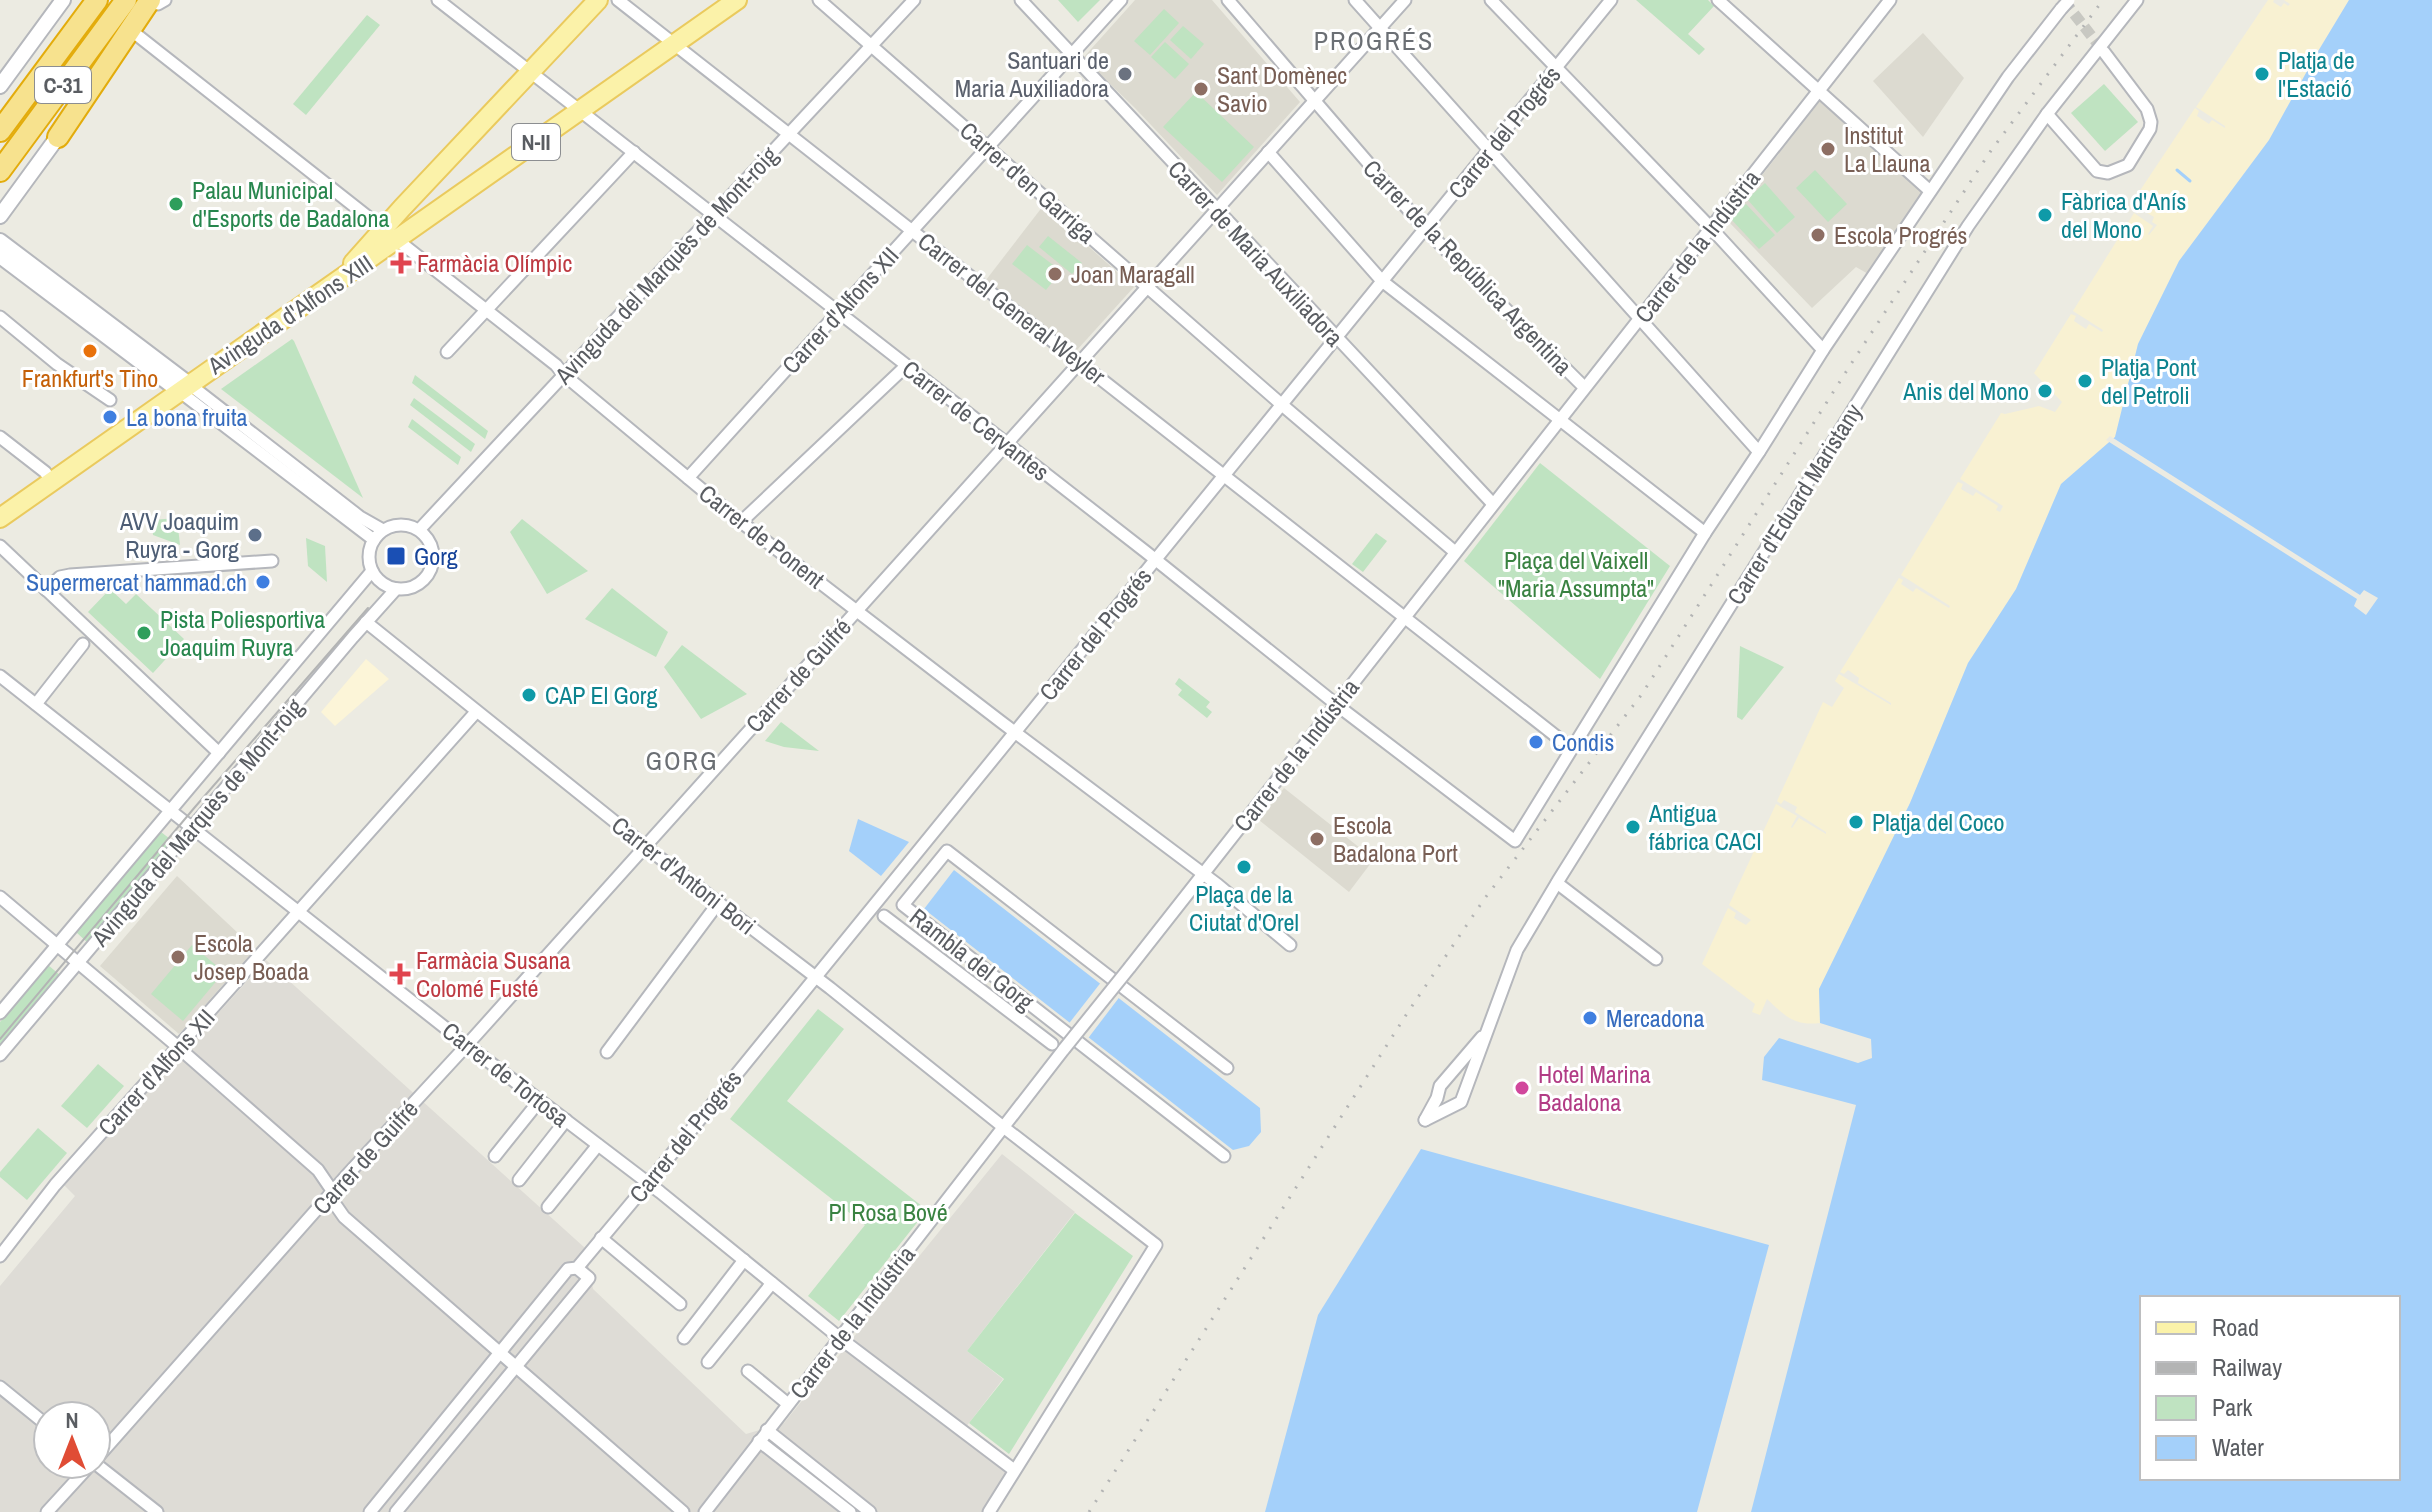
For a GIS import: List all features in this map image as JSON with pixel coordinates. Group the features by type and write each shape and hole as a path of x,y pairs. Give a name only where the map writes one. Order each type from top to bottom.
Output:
{"highway":[{"name":"C-31","path":"0,131 97,0"},
{"name":"C-31","path":"0,171 126,0"},
{"path":"58,137 159,1"}],"main road":[{"name":"N-II","path":"392,230 530,72 598,0"},
{"name":"Avinguda d'Alfons XIII","path":"0,518 340,278 392,230 580,111 672,43 737,0"}],"street":[{"path":"0,86 63,0"},
{"name":"Carrer de Cervantes","path":"438,0 1515,841 1571,748"},
{"name":"Carrer del General Weyler","path":"618,0 1571,748"},
{"name":"Carrer d'en Garriga","path":"819,0 1455,552"},
{"name":"Avinguda del Marquès de Mont-roig","path":"419,530 914,0"},
{"name":"Carrer de Maria Auxiliadora","path":"1021,0 1493,504"},
{"name":"Carrer d'Alfons XII","path":"688,478 1121,0"},
{"name":"Carrer de la República Argentina","path":"1228,0 1425,229 1584,387"},
{"path":"1355,0 1759,452"},
{"name":"Carrer de Guifré","path":"112,1442 1405,0"},
{"path":"1491,0 1711,228 1823,350"},
{"name":"Carrer del Progrés","path":"370,1512 568,1269 577,1268 648,1183 1611,0"},
{"path":"1718,0 1930,191"},
{"name":"Carrer de la Indústria","path":"705,1512 1002,1126 1890,0"},
{"name":"Carrer d'Eduard Maristany","path":"1464,1094 1517,950 1557,883 1960,239 2047,114 2137,0"},
{"path":"0,216 137,35 159,1"},
{"path":"1571,748 1823,350 2008,77 2064,3"},
{"name":"Carrer de Ponent","path":"137,35 392,230 741,522 1203,873 1290,945"},
{"path":"2047,114 2097,171 2108,173 2128,165 2149,132 2151,118 2104,52"},
{"path":"447,352 634,152"},
{"path":"1268,152 1382,281 1705,533"},
{"path":"0,241 374,540"},
{"path":"0,256 360,517 383,530"},
{"path":"0,317 57,364 110,400"},
{"path":"741,522 906,366"},
{"path":"0,437 45,472 52,482"},
{"path":"400,525 419,530 432,545 434,560 429,574 417,586 396,589 381,583 372,571 369,556 374,540 383,530 400,525"},
{"path":"0,546 219,753"},
{"path":"46,590 60,577 70,575 272,561"},
{"name":"Avinguda del Marquès de Mont-roig","path":"0,1013 372,571"},
{"name":"Avinguda del Marquès de Mont-roig","path":"0,1055 396,589"},
{"name":"Carrer d'Antoni Bori","path":"366,622 476,712 1156,1245 1014,1470"},
{"path":"36,704 83,644"},
{"name":"Carrer de Tortosa","path":"1,672 36,704 467,1045 648,1183 841,1339 1014,1470"},
{"name":"Carrer d'Alfons XII","path":"0,1256 55,1185 476,712"},
{"name":"Rambla del Gorg","path":"1224,1156 903,905 947,851 1227,1068"},
{"path":"1557,883 1656,959"},
{"path":"0,897 79,961 318,1170 344,1217 683,1512"},
{"path":"607,1052 719,902"},
{"path":"884,916 1052,1044"},
{"name":"Carrer d'Eduard Maristany","path":"1444,1080 1488,1030"},
{"path":"1444,1080 1457,1081 1463,1087 1464,1094 1455,1107 1425,1120 1444,1080"},
{"path":"1437,1098 1444,1106 1455,1107"},
{"path":"495,1156 540,1100"},
{"path":"519,1180 566,1120"},
{"path":"548,1207 598,1145"},
{"path":"601,1238 680,1304"},
{"path":"684,1338 744,1260"},
{"path":"396,1512 589,1278 577,1268"},
{"path":"708,1362 772,1283"},
{"path":"748,1371 788,1404"},
{"path":"0,1387 32,1413"},
{"path":"767,1430 870,1512"},
{"path":"759,1441 850,1512"},
{"path":"989,1512 1014,1470"},
{"path":"112,1476 157,1512"},
{"name":"Carrer de Guifré","path":"47,1512 77,1480"}],"shaded area":[{"name":"Sant Domènec Savio","path":"1135,0 1212,0 1300,102 1217,195 1083,58"},
{"path":"1923,33 1964,78 1923,137 1873,81"},
{"path":"1820,101 1922,192 1870,275 1856,267 1812,308 1727,220"},
{"name":"Joan Maragall","path":"1043,206 1134,287 1077,350 986,280"},
{"path":"366,659 389,679 335,726 321,712"},
{"name":"Escola Badalona Port","path":"1284,788 1374,859 1349,892 1259,820"},
{"name":"Escola Josep Boada","path":"177,876 255,949 179,1034 100,966"},
{"path":"266,960 585,1248 593,1289 746,1434 784,1423 1002,1154 1075,1212 967,1351 1003,1379 962,1432 1012,1471 983,1512 0,1512 0,1286 75,1196 64,1185"}],"green space":[{"path":"1058,0 1100,0 1078,22"},
{"path":"1636,0 1708,0 1714,6 1688,34 1705,49 1699,55"},
{"path":"1164,9 1179,23 1150,55 1134,41"},
{"path":"367,15 380,25 306,115 293,104"},
{"path":"1183,26 1204,44 1191,59 1170,40"},
{"path":"1165,42 1189,64 1175,79 1151,57"},
{"path":"2104,84 2138,122 2105,151 2071,113"},
{"path":"1196,92 1254,147 1222,182 1163,127"},
{"path":"1815,170 1847,204 1828,222 1796,188"},
{"path":"1765,183 1795,217 1777,233 1747,199"},
{"path":"1746,204 1775,235 1759,249 1730,218"},
{"path":"1048,236 1082,263 1072,274 1039,247"},
{"path":"1027,245 1061,271 1046,290 1012,264"},
{"path":"292,339 294,341 363,498 221,389"},
{"path":"415,375 488,431 485,439 412,383"},
{"path":"414,398 475,444 471,452 410,405"},
{"path":"412,419 461,457 458,465 408,427"},
{"name":"Plaça del Vaixell \"Maria Assumpta\"","path":"1540,463 1670,566 1600,679 1464,561"},
{"path":"177,518 180,545 153,535 152,520"},
{"path":"522,519 588,571 547,594 510,532"},
{"path":"1376,533 1387,541 1363,572 1352,564"},
{"path":"306,538 325,546 327,582 308,566"},
{"path":"612,588 668,632 656,657 585,619"},
{"name":"Pista Poliesportiva Joaquim Ruyra","path":"110,589 126,604 136,594 184,639 153,673 88,612"},
{"path":"682,645 747,694 701,719 664,667"},
{"path":"1740,646 1784,667 1742,720 1737,717"},
{"path":"1179,678 1210,702 1206,707 1212,712 1207,718 1178,695 1182,690 1175,684"},
{"path":"781,722 819,751 784,747 765,741"},
{"path":"161,832 174,842 89,944 76,932"},
{"path":"192,945 224,972 183,1021 151,994"},
{"path":"48,965 61,976 0,1049 0,1022"},
{"name":"Pl Rosa Bové","path":"818,1009 844,1029 787,1101 927,1210 839,1321 808,1296 865,1225 730,1119"},
{"path":"98,1064 124,1086 87,1128 61,1106"},
{"path":"38,1128 67,1153 27,1200 0,1177 0,1172"},
{"path":"1075,1213 1133,1256 1009,1454 969,1423 1004,1379 967,1351"}],"sand":[{"path":"2268,0 2274,0 2281,7 2284,3 2290,4 2284,0 2349,0 2269,140 2179,261 2138,344 2115,437 2061,484 2016,589 1968,663 1910,803 1819,989 1820,1023 1803,1023 1790,1018 1767,999 1760,1015 1752,1012 1755,1004 1702,964 1728,908 1736,913 1734,918 1746,925 1751,920 1729,905 1776,804 1797,816 1792,828 1799,818 1826,834 1795,812 1797,807 1784,800 1781,804 1777,801 1823,702 1832,707 1844,688 1835,681 1839,674 1891,705 1858,683 1859,678 1848,670 1844,674 1840,672 1899,578 1903,580 1901,584 1913,592 1916,588 1949,608 1901,575 1958,482 1963,484 1961,489 1973,496 1976,492 1998,506 1996,510 2000,512 2003,506 1960,479 2001,413 2039,406 2055,412 2062,402 2034,373 2071,314 2076,316 2074,321 2086,329 2089,324 2102,332 2073,311 2134,213 2153,226 2149,235 2157,225 2152,222 2154,217 2142,210 2139,214 2129,207 2195,108 2199,111 2197,116 2209,124 2212,120 2225,128 2196,107"}],"water":[{"path":"2349,0 2432,0 2432,1512 1751,1512 1856,1105 1762,1080 1764,1057 1779,1038 1858,1063 1872,1058 1871,1039 1820,1023 1819,989 1910,803 1968,663 2016,589 2061,484 2115,437 2138,344 2179,261 2269,140"},
{"path":"858,819 909,842 881,876 849,851"},
{"path":"954,870 1260,1108 1261,1132 1249,1146 1233,1150 924,909"},
{"path":"1421,1149 1769,1245 1697,1512 1265,1512 1318,1315"}],"pier":[{"path":"2110,436 2360,595 2364,590 2378,598 2366,615 2354,606 2357,599 2106,440"},
{"path":"1102,981 1121,995 1086,1041 1067,1026"}],"waterway":[{"path":"2177,170 2190,181"}],"tunnel":[{"path":"2064,1 2104,52"}],"tram line":[{"path":"0,1039 368,608"}],"railway":[{"path":"1089,1512 1408,1012 1485,898 1642,694 1851,364 1990,152 2103,0"}],"place":[{"name":"Santuari de Maria Auxiliadora","path":"1125,74"},
{"name":"Platja de l'Estació","path":"2262,74"},
{"name":"Sant Domènec Savio","path":"1201,89"},
{"name":"Institut La Llauna","path":"1828,149"},
{"name":"Palau Municipal d'Esports de Badalona","path":"176,204"},
{"name":"Fàbrica d'Anís del Mono","path":"2045,215"},
{"name":"Escola Progrés","path":"1818,235"},
{"name":"Farmàcia Olímpic","path":"401,263"},
{"name":"Joan Maragall","path":"1055,274"},
{"name":"Frankfurt's Tino","path":"90,351"},
{"name":"Platja Pont del Petroli","path":"2085,381"},
{"name":"Anis del Mono","path":"2045,391"},
{"name":"La bona fruita","path":"110,417"},
{"name":"AVV Joaquim Ruyra - Gorg","path":"255,535"},
{"name":"Gorg","path":"396,556"},
{"name":"Supermercat hammad.ch","path":"263,582"},
{"name":"Pista Poliesportiva Joaquim Ruyra","path":"144,633"},
{"name":"CAP El Gorg","path":"529,695"},
{"name":"Condis","path":"1536,742"},
{"name":"Platja del Coco","path":"1856,822"},
{"name":"Antigua fábrica CACI","path":"1633,827"},
{"name":"Escola Badalona Port","path":"1317,839"},
{"name":"Plaça de la Ciutat d'Orel","path":"1244,867"},
{"name":"Escola Josep Boada","path":"178,957"},
{"name":"Farmàcia Susana Colomé Fusté","path":"400,974"},
{"name":"Mercadona","path":"1590,1018"},
{"name":"Hotel Marina Badalona","path":"1522,1088"}],"district":[{"name":"PROGRÉS","path":"1374,40"},
{"name":"GORG","path":"682,760"}]}
